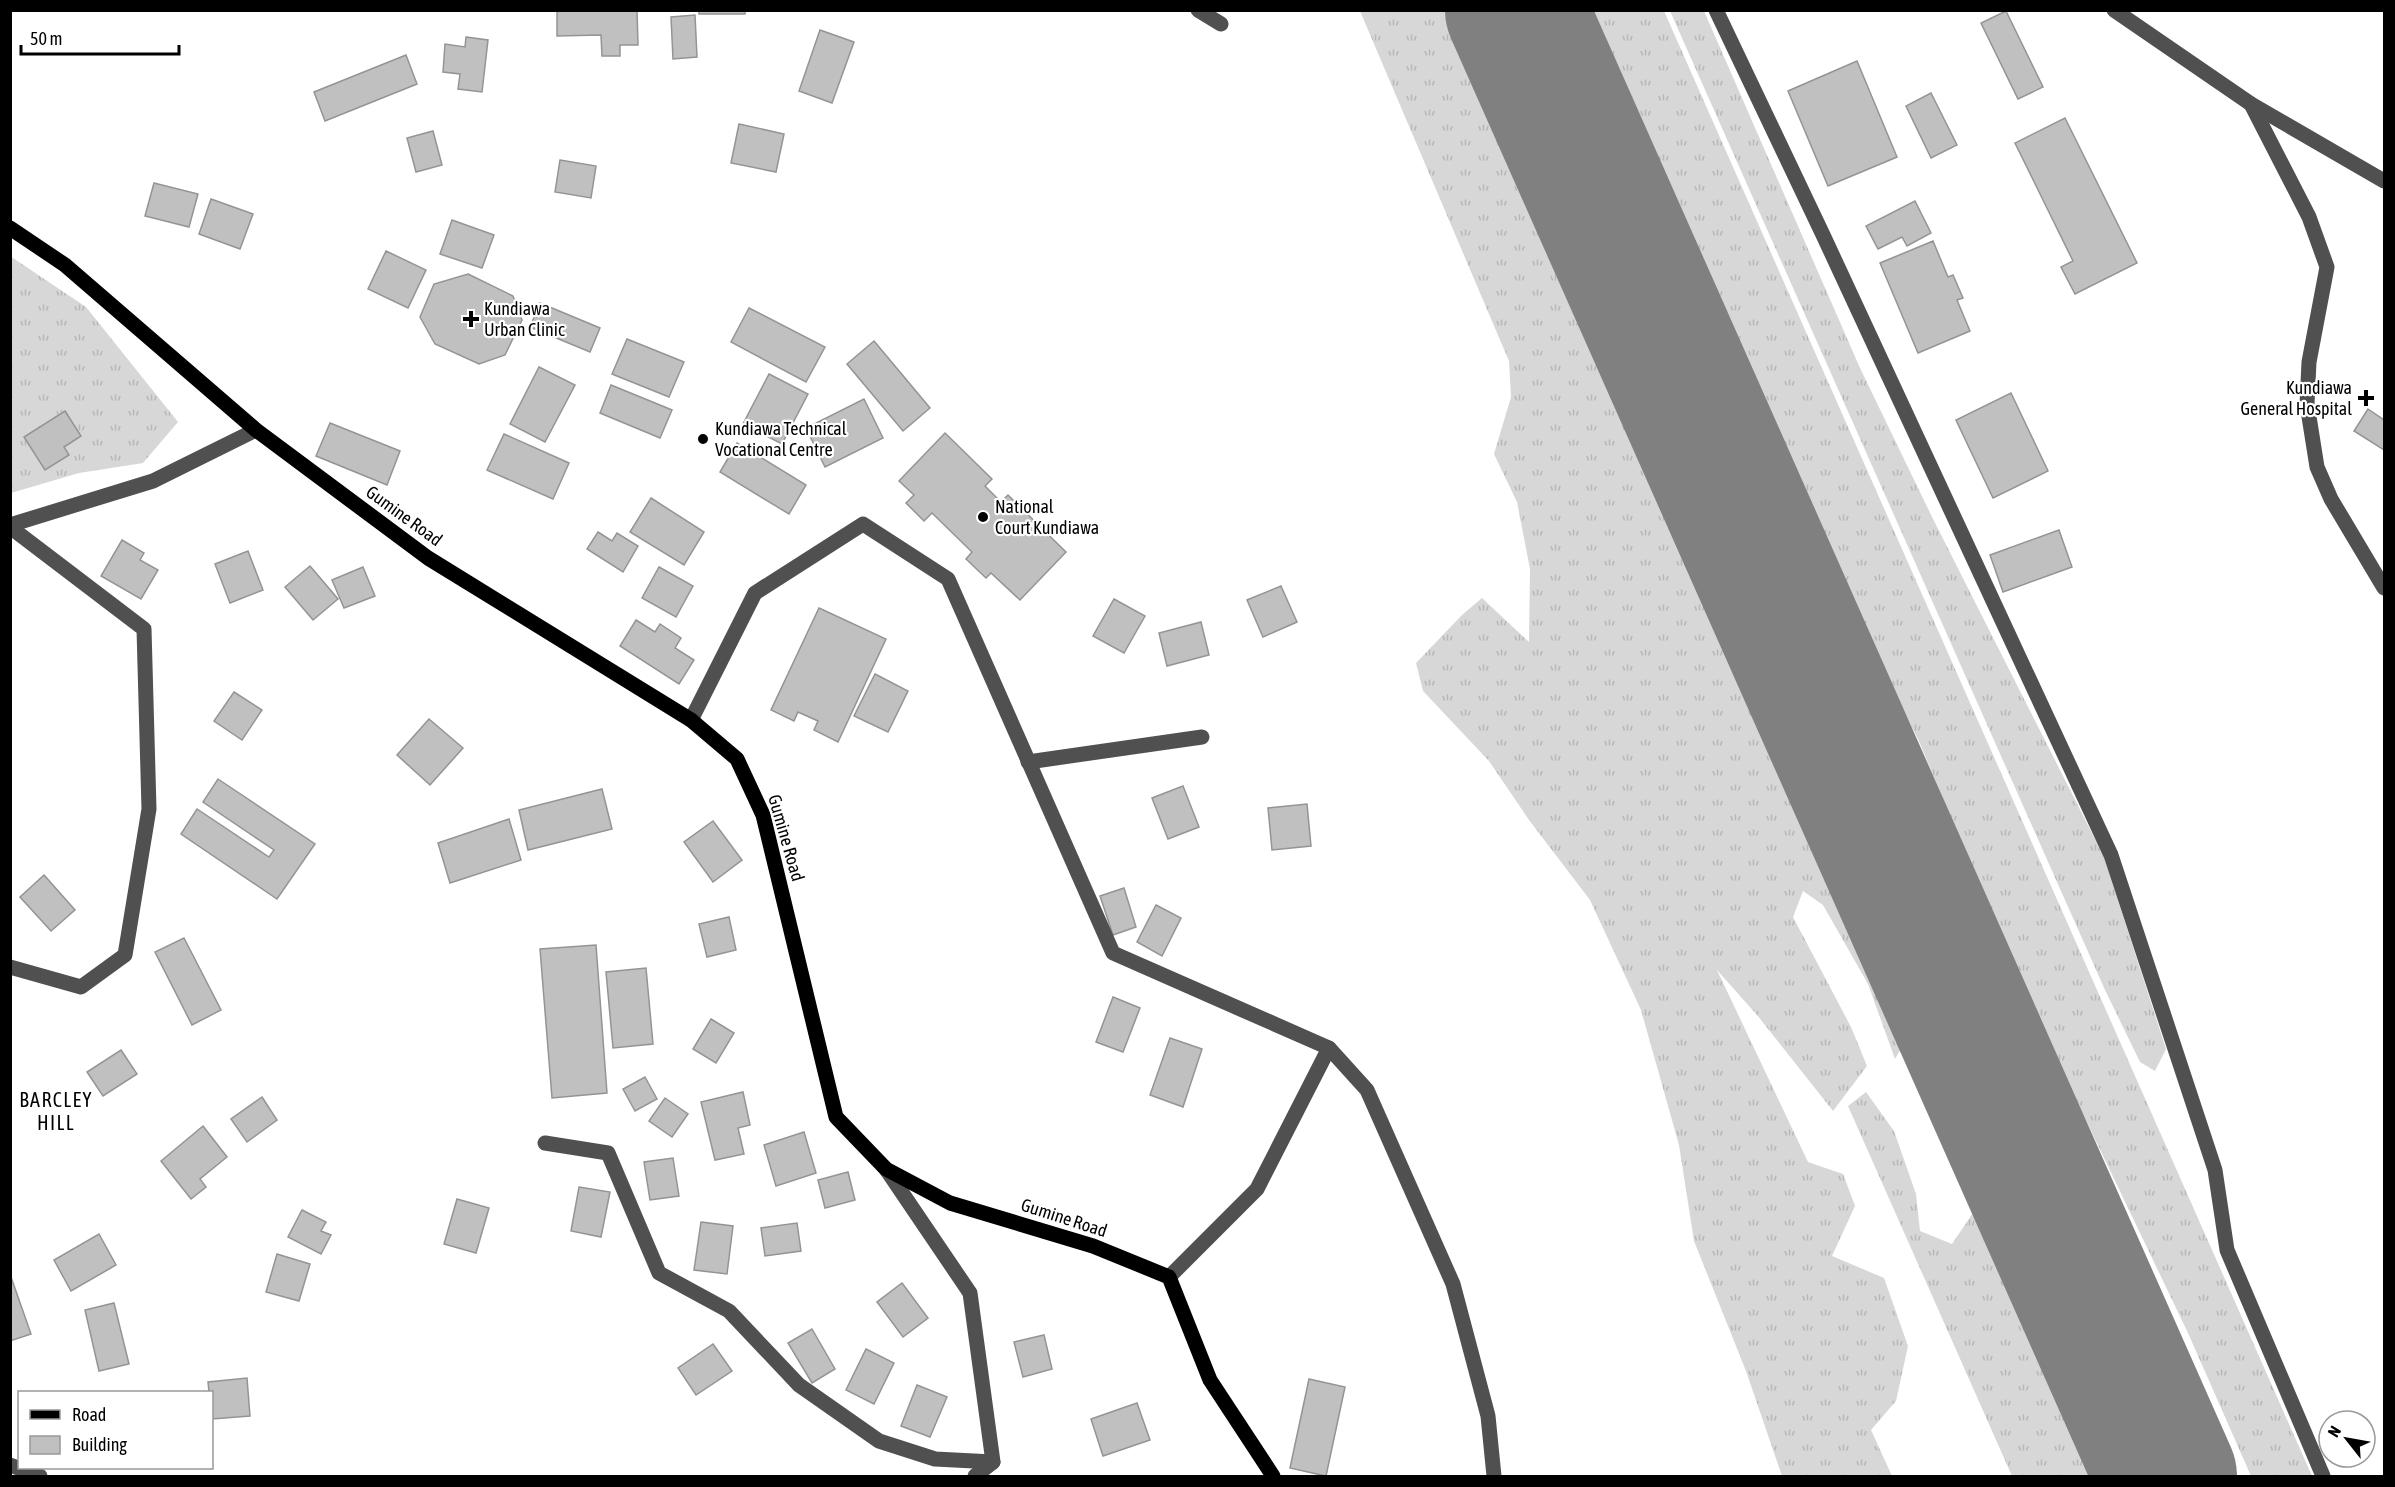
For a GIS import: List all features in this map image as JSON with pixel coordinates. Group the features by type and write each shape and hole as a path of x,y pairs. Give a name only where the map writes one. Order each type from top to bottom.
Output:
{"main road":[{"name":"Gumine Road","path":"10,228 65,265 256,430 428,558 691,720 737,759 763,815 836,1117 886,1169 950,1203 1093,1246 1169,1277"},
{"path":"1169,1277 1210,1380 1273,1476"}],"street":[{"path":"1198,10 1221,24"},
{"path":"1716,10 2111,855 2215,1170 2227,1250 2323,1476"},
{"path":"2114,10 2251,104 2385,181"},
{"path":"2251,104 2309,218 2327,267 2309,372 2307,404 2317,467 2331,499 2385,588"},
{"path":"10,526 153,481 256,430"},
{"path":"691,720 755,593 863,524 948,579 1113,953 1329,1048 1367,1090 1453,1284 1488,1416 1494,1476"},
{"path":"10,526 144,628 149,808 125,955 81,987 10,967"},
{"path":"1028,762 1202,737"},
{"path":"1169,1277 1257,1189 1329,1048"},
{"path":"545,1143 608,1153 659,1273 729,1311 799,1384 879,1441 935,1459 993,1462"},
{"path":"886,1169 970,1293 993,1462"},
{"path":"975,1476 993,1462"},
{"path":"21,1469 40,1476"}],"green space":[{"path":"1360,11 1462,11 1914,1027 1895,1059 1868,984 1823,905 1803,891 1793,917 1851,1027 1867,1066 1833,1111 1757,1015 1717,970 1808,1162 1843,1174 1855,1206 1832,1256 1884,1278 1908,1346 1896,1401 1871,1430 1892,1476 1782,1476 1746,1371 1694,1241 1679,1145 1641,1010 1590,900 1529,820 1489,761 1423,691 1416,663 1462,615 1482,598 1529,642 1530,569 1517,502 1494,454 1511,397 1509,361"},
{"path":"1587,11 1664,11 2312,1476 2251,1476 2188,1333 2024,991 1918,739 1853,610 1645,149"},
{"path":"1670,11 1704,11 1860,368 1932,517 2104,857 2166,1049 2155,1071 2140,1062 2105,990"},
{"path":"10,256 86,307 178,422 143,463 79,473 11,493"},
{"path":"1866,1092 1894,1131 1916,1194 1920,1231 1952,1244 1983,1198 2110,1476 2012,1476 1848,1106"}],"building":[{"path":"557,10 637,10 638,45 620,45 620,56 602,56 601,35 557,36"},
{"path":"699,10 745,10 745,14 699,14"},
{"path":"2006,11 2043,87 2018,99 1981,23"},
{"path":"695,15 697,57 673,59 671,17"},
{"path":"820,30 854,42 832,103 799,91"},
{"path":"466,37 488,40 482,92 458,89 460,74 443,72 445,44 465,47"},
{"path":"406,55 417,84 325,121 314,92"},
{"path":"1857,61 1897,157 1828,186 1788,91"},
{"path":"1931,93 1957,145 1931,158 1906,106"},
{"path":"2065,118 2137,263 2075,294 2061,267 2073,261 2015,143"},
{"path":"739,124 784,134 776,172 731,163"},
{"path":"433,131 442,165 416,172 407,138"},
{"path":"560,160 596,166 591,198 555,192"},
{"path":"154,183 198,194 189,227 145,216"},
{"path":"211,199 253,214 240,249 199,234"},
{"path":"1915,201 1931,233 1907,246 1902,237 1878,249 1866,226"},
{"path":"452,220 494,235 482,268 440,254"},
{"path":"1933,241 1948,277 1953,275 1963,298 1957,300 1970,331 1918,353 1880,263"},
{"path":"386,251 426,270 408,308 368,289"},
{"name":"Kundiawa Urban Clinic","path":"468,274 513,296 522,320 505,355 479,364 435,344 420,317 434,284"},
{"path":"540,303 600,328 590,352 530,327"},
{"path":"749,308 825,347 806,382 731,342"},
{"path":"627,339 684,362 669,397 612,374"},
{"path":"874,341 930,408 903,431 847,364"},
{"path":"539,367 575,385 545,442 510,424"},
{"path":"769,374 808,394 782,444 743,424"},
{"path":"611,385 672,410 660,438 600,413"},
{"path":"2011,393 2048,471 1993,498 1956,420"},
{"path":"864,399 883,438 825,467 806,428"},
{"path":"2368,409 2384,420 2384,450 2354,431"},
{"path":"65,411 81,436 64,447 69,455 45,470 24,437"},
{"path":"330,423 400,451 387,485 316,456"},
{"name":"National Court Kundiawa","path":"945,433 992,479 985,486 1001,502 1008,495 1066,552 1020,600 991,573 986,578 966,559 972,552 932,513 924,521 906,503 914,495 899,481"},
{"path":"504,434 569,463 553,499 487,470"},
{"path":"737,443 806,485 789,514 720,472"},
{"path":"651,498 704,532 684,565 630,532"},
{"path":"2059,530 2072,567 2003,592 1990,555"},
{"path":"598,532 612,541 617,533 638,546 623,572 587,549"},
{"path":"122,540 144,553 140,560 158,570 141,599 101,576"},
{"path":"248,551 263,590 230,603 215,564"},
{"path":"310,566 338,599 313,620 285,587"},
{"path":"363,567 375,596 344,608 332,580"},
{"path":"659,567 693,586 676,617 642,598"},
{"path":"1281,586 1297,622 1263,637 1247,600"},
{"path":"1114,599 1145,616 1124,653 1093,636"},
{"path":"819,608 886,639 838,742 814,730 818,721 798,712 794,721 771,710"},
{"path":"636,620 655,632 660,624 681,638 675,648 694,660 679,684 620,646"},
{"path":"1201,622 1209,655 1167,666 1159,633"},
{"path":"875,674 908,691 888,732 854,716"},
{"path":"234,692 262,710 242,740 214,721"},
{"path":"429,719 463,748 430,785 397,755"},
{"path":"218,779 315,844 277,899 181,834 197,809 269,857 274,850 203,802"},
{"path":"1183,786 1199,827 1168,839 1152,798"},
{"path":"602,789 612,829 528,850 519,810"},
{"path":"1307,804 1311,846 1272,850 1268,808"},
{"path":"509,819 521,860 450,883 438,843"},
{"path":"713,821 742,860 713,882 684,842"},
{"path":"44,875 75,910 51,931 20,897"},
{"path":"1124,888 1136,927 1113,935 1100,896"},
{"path":"1156,905 1181,918 1162,956 1137,942"},
{"path":"729,917 736,950 707,957 699,924"},
{"path":"184,938 221,1010 192,1025 155,952"},
{"path":"596,945 607,1093 552,1098 540,949"},
{"path":"646,968 653,1044 613,1048 606,972"},
{"path":"1113,997 1140,1008 1123,1052 1096,1042"},
{"path":"711,1019 734,1033 716,1063 693,1049"},
{"path":"1170,1038 1202,1049 1183,1107 1150,1095"},
{"path":"121,1050 137,1074 103,1096 87,1072"},
{"path":"645,1077 657,1099 635,1111 623,1089"},
{"path":"743,1092 750,1125 738,1128 744,1154 715,1160 701,1102"},
{"path":"262,1097 277,1120 247,1142 231,1119"},
{"path":"665,1098 688,1114 672,1137 649,1121"},
{"path":"203,1126 227,1157 200,1179 206,1187 191,1199 161,1161"},
{"path":"804,1132 816,1173 776,1186 764,1145"},
{"path":"673,1158 679,1196 650,1200 644,1162"},
{"path":"848,1172 855,1200 825,1208 818,1180"},
{"path":"579,1187 610,1192 601,1237 571,1231"},
{"path":"457,1199 489,1208 476,1253 444,1244"},
{"path":"302,1210 326,1222 321,1231 331,1235 321,1254 288,1237"},
{"path":"701,1222 733,1226 727,1274 694,1270"},
{"path":"797,1223 801,1251 765,1256 761,1228"},
{"path":"99,1234 116,1265 71,1291 54,1260"},
{"path":"277,1254 310,1264 299,1301 266,1292"},
{"path":"10,1277 31,1334 10,1341"},
{"path":"902,1283 928,1318 903,1337 877,1302"},
{"path":"114,1303 129,1364 99,1371 85,1310"},
{"path":"812,1329 835,1369 812,1383 788,1343"},
{"path":"1044,1335 1052,1369 1023,1377 1014,1342"},
{"path":"713,1344 732,1371 696,1395 678,1368"},
{"path":"866,1349 894,1363 874,1404 846,1390"},
{"path":"247,1378 250,1416 213,1419 213,1391 209,1391 208,1382"},
{"path":"1309,1379 1345,1387 1326,1476 1290,1468"},
{"path":"917,1385 947,1397 930,1437 901,1426"},
{"path":"1137,1403 1150,1440 1103,1456 1091,1419"}],"runway":[{"path":"1516,10 2166,1476"}],"place":[{"name":"Kundiawa Urban Clinic","path":"471,319"},
{"name":"Kundiawa General Hospital","path":"2366,398"},
{"name":"Kundiawa Technical Vocational Centre","path":"703,439"},
{"name":"National Court Kundiawa","path":"983,517"}],"district":[{"name":"BARCLEY HILL","path":"56,1112"}]}
